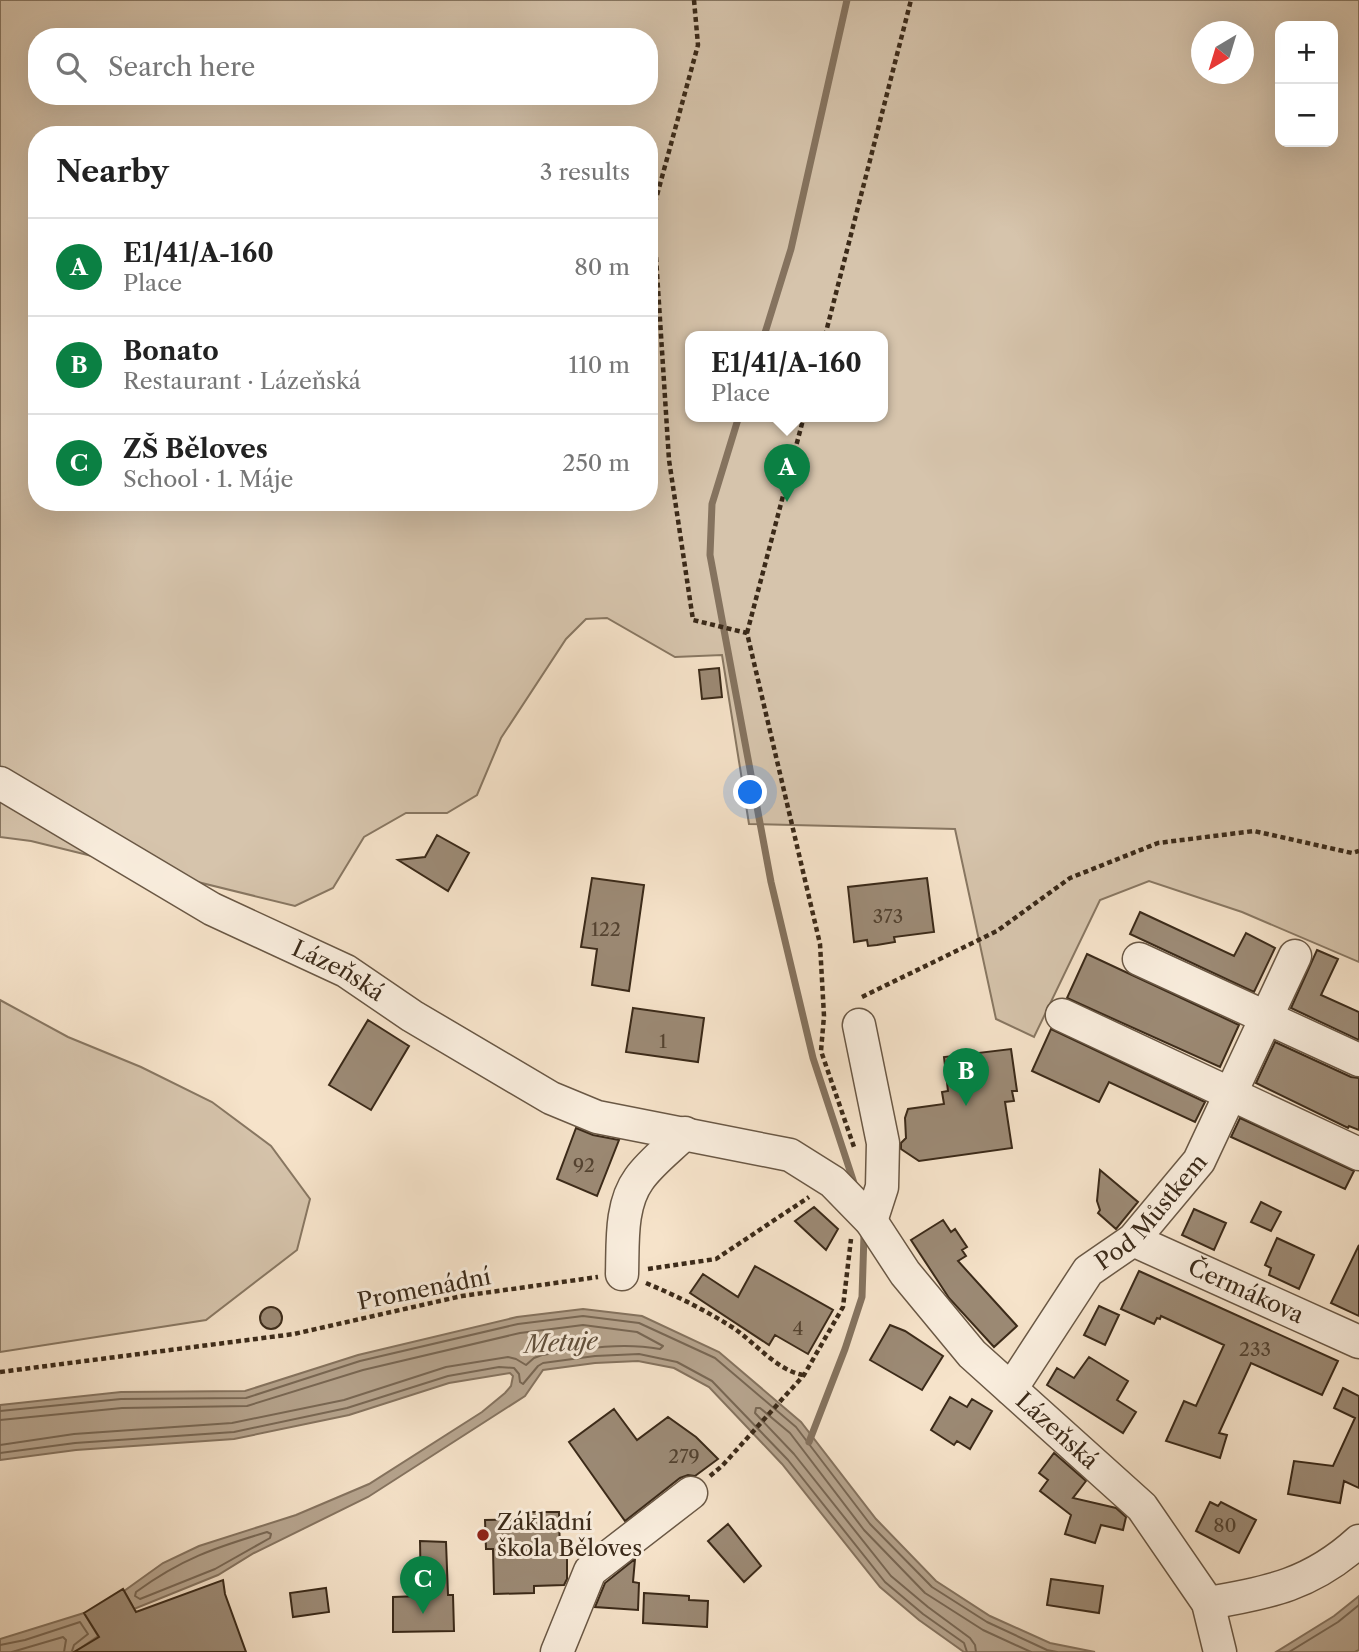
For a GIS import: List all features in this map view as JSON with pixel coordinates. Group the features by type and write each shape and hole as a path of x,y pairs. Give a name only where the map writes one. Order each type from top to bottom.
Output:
{"street":[{"name":"Lázeňská","path":"0,783 212,909 346,971 412,1016 551,1098 597,1117 790,1155 833,1182 863,1213 905,1273 972,1354 1142,1507 1215,1629"},
{"name":"Pod Můstkem","path":"1011,1389 1088,1271 1133,1240 1199,1161 1296,956"},
{"path":"1139,959 1359,1060"},
{"path":"849,1012 883,1143 882,1187 863,1213"},
{"path":"1062,1015 1359,1154"},
{"path":"622,1273 624,1225 629,1198 638,1179 685,1133"},
{"name":"Čermákova","path":"1133,1240 1359,1342"},
{"path":"557,1652 590,1571 691,1493"},
{"path":"1215,1629 1265,1594 1303,1581 1359,1541"}],"path":[{"path":"658,192 698,45 694,0"},
{"path":"826,331 911,0"},
{"path":"658,293 668,460 693,620 747,634"},
{"path":"802,422 747,634 820,944 824,1016 821,1051 856,1155"},
{"path":"824,1016 849,1012 998,931 1070,878 1158,843 1254,831 1352,853 1359,851"},
{"name":"Promenádní","path":"0,1372 294,1334 462,1296 716,1259 833,1182"},
{"path":"722,1466 804,1375 843,1307 863,1213"},
{"path":"622,1273 680,1297 734,1329 791,1373 804,1375"}],"shaded area":[{"path":"0,0 1359,0 1359,962 1242,912 1149,881 1100,900 1034,1037 996,1019 955,829 749,824 722,655 675,657 607,618 586,619 566,639 501,738 477,795 447,813 406,813 364,837 333,888 295,906 31,841 0,837"},
{"path":"0,1000 68,1037 141,1067 212,1102 271,1146 310,1199 297,1250 206,1320 0,1352"}],"water":[{"name":"Metuje","path":"583,1309 642,1316 719,1352 801,1422 876,1519 936,1581 990,1616 1050,1643 1095,1652 964,1652 919,1620 880,1587 782,1464 709,1387 674,1368 638,1361 543,1370 525,1396 368,1497 254,1553 218,1575 134,1609 124,1591 163,1563 199,1546 296,1515 369,1484 482,1412 505,1393 511,1386 513,1376 510,1373 449,1383 349,1415 234,1439 76,1450 0,1460 0,1405 121,1392 245,1391 358,1355 517,1317"},
{"path":"1359,1596 1359,1650 1276,1652 1334,1616"},
{"path":"84,1613 98,1636 75,1652 0,1652 0,1639"}],"building":[{"path":"719,668 722,697 702,699 699,670"},
{"path":"437,835 469,853 448,891 398,860 425,857"},
{"path":"592,878 644,885 629,991 592,985 597,949 581,947"},
{"path":"927,878 934,932 894,937 895,942 877,945 868,946 867,940 854,942 848,887"},
{"path":"1140,912 1234,956 1246,933 1275,948 1254,992 1130,934"},
{"path":"1317,950 1338,959 1321,995 1359,1012 1359,1040 1291,1008"},
{"path":"1087,954 1239,1025 1220,1067 1067,998"},
{"path":"633,1008 704,1018 698,1062 626,1052"},
{"path":"368,1020 409,1046 371,1110 329,1085"},
{"path":"1051,1029 1205,1102 1195,1122 1109,1082 1099,1102 1032,1071"},
{"path":"1275,1042 1351,1077 1359,1078 1359,1130 1349,1126 1348,1128 1256,1083"},
{"path":"1011,1049 1017,1091 1012,1091 1014,1101 1005,1102 1012,1148 919,1161 901,1149 901,1143 906,1138 905,1118 908,1109 944,1104 942,1092 948,1091 944,1057"},
{"path":"1240,1118 1354,1171 1345,1189 1231,1137"},
{"path":"576,1128 593,1135 619,1140 597,1196 557,1179"},
{"path":"1100,1170 1138,1202 1116,1229 1098,1213"},
{"path":"1261,1202 1281,1212 1271,1231 1251,1222"},
{"path":"814,1207 838,1229 826,1250 795,1221"},
{"path":"1194,1209 1226,1223 1214,1250 1182,1235"},
{"path":"943,1220 951,1232 955,1229 967,1247 962,1250 966,1256 958,1261 1017,1326 994,1347 949,1298 911,1240"},
{"path":"1277,1238 1314,1255 1299,1289 1269,1275 1271,1268 1265,1265"},
{"path":"1359,1245 1359,1316 1331,1303"},
{"path":"755,1266 833,1310 808,1354 775,1335 769,1345 690,1293 703,1274 738,1297"},
{"path":"1139,1271 1338,1361 1322,1395 1251,1363 1219,1433 1227,1435 1220,1458 1166,1441 1184,1401 1196,1406 1224,1345 1161,1316 1154,1324 1121,1309"},
{"path":"1099,1306 1119,1315 1105,1345 1084,1335"},
{"path":"271,1307 281,1314 282,1318 275,1328 271,1329 261,1322 260,1318 267,1308"},
{"path":"890,1325 905,1331 943,1356 922,1390 870,1360"},
{"path":"1089,1357 1128,1381 1117,1400 1136,1412 1123,1433 1047,1385 1057,1368 1074,1378"},
{"path":"1343,1388 1359,1396 1359,1488 1344,1481 1340,1503 1288,1494 1294,1461 1333,1466 1355,1418 1334,1408"},
{"path":"950,1397 967,1407 972,1399 992,1411 970,1449 957,1441 954,1445 931,1430"},
{"path":"614,1409 637,1440 668,1417 696,1437 718,1459 695,1476 680,1478 625,1521 569,1442"},
{"path":"1054,1453 1086,1481 1073,1498 1116,1508 1126,1517 1123,1530 1101,1525 1095,1543 1065,1534 1071,1515 1040,1491 1048,1480 1039,1473"},
{"path":"1210,1502 1218,1506 1221,1502 1256,1520 1239,1553 1196,1531"},
{"path":"531,1512 559,1512 560,1557 567,1557 567,1579 564,1585 534,1586 534,1593 494,1594 493,1549 486,1549 485,1520 531,1519"},
{"path":"728,1524 761,1566 744,1582 708,1541"},
{"path":"420,1541 446,1542 448,1595 453,1595 454,1631 393,1632 393,1597 421,1596"},
{"path":"635,1559 633,1582 639,1583 638,1610 595,1607 605,1583"},
{"path":"1051,1579 1103,1586 1099,1613 1047,1605"},
{"path":"223,1580 225,1594 246,1652 74,1652 99,1637 84,1613 123,1589 136,1612"},
{"path":"326,1588 329,1612 293,1617 290,1593"},
{"path":"644,1593 689,1596 689,1600 708,1601 707,1627 643,1623"}],"waterway":[{"path":"766,331 791,249 847,0"},
{"path":"737,422 712,504 710,555 771,882 813,1058 854,1183"},
{"path":"809,1442 862,1297 864,1235"}],"place":[{"name":"E1/41/A-160","path":"787,502"},
{"name":"Bonato","path":"966,1106"},
{"name":"Základní škola Běloves","path":"483,1535"},
{"name":"ZŠ Běloves","path":"423,1614"}]}
